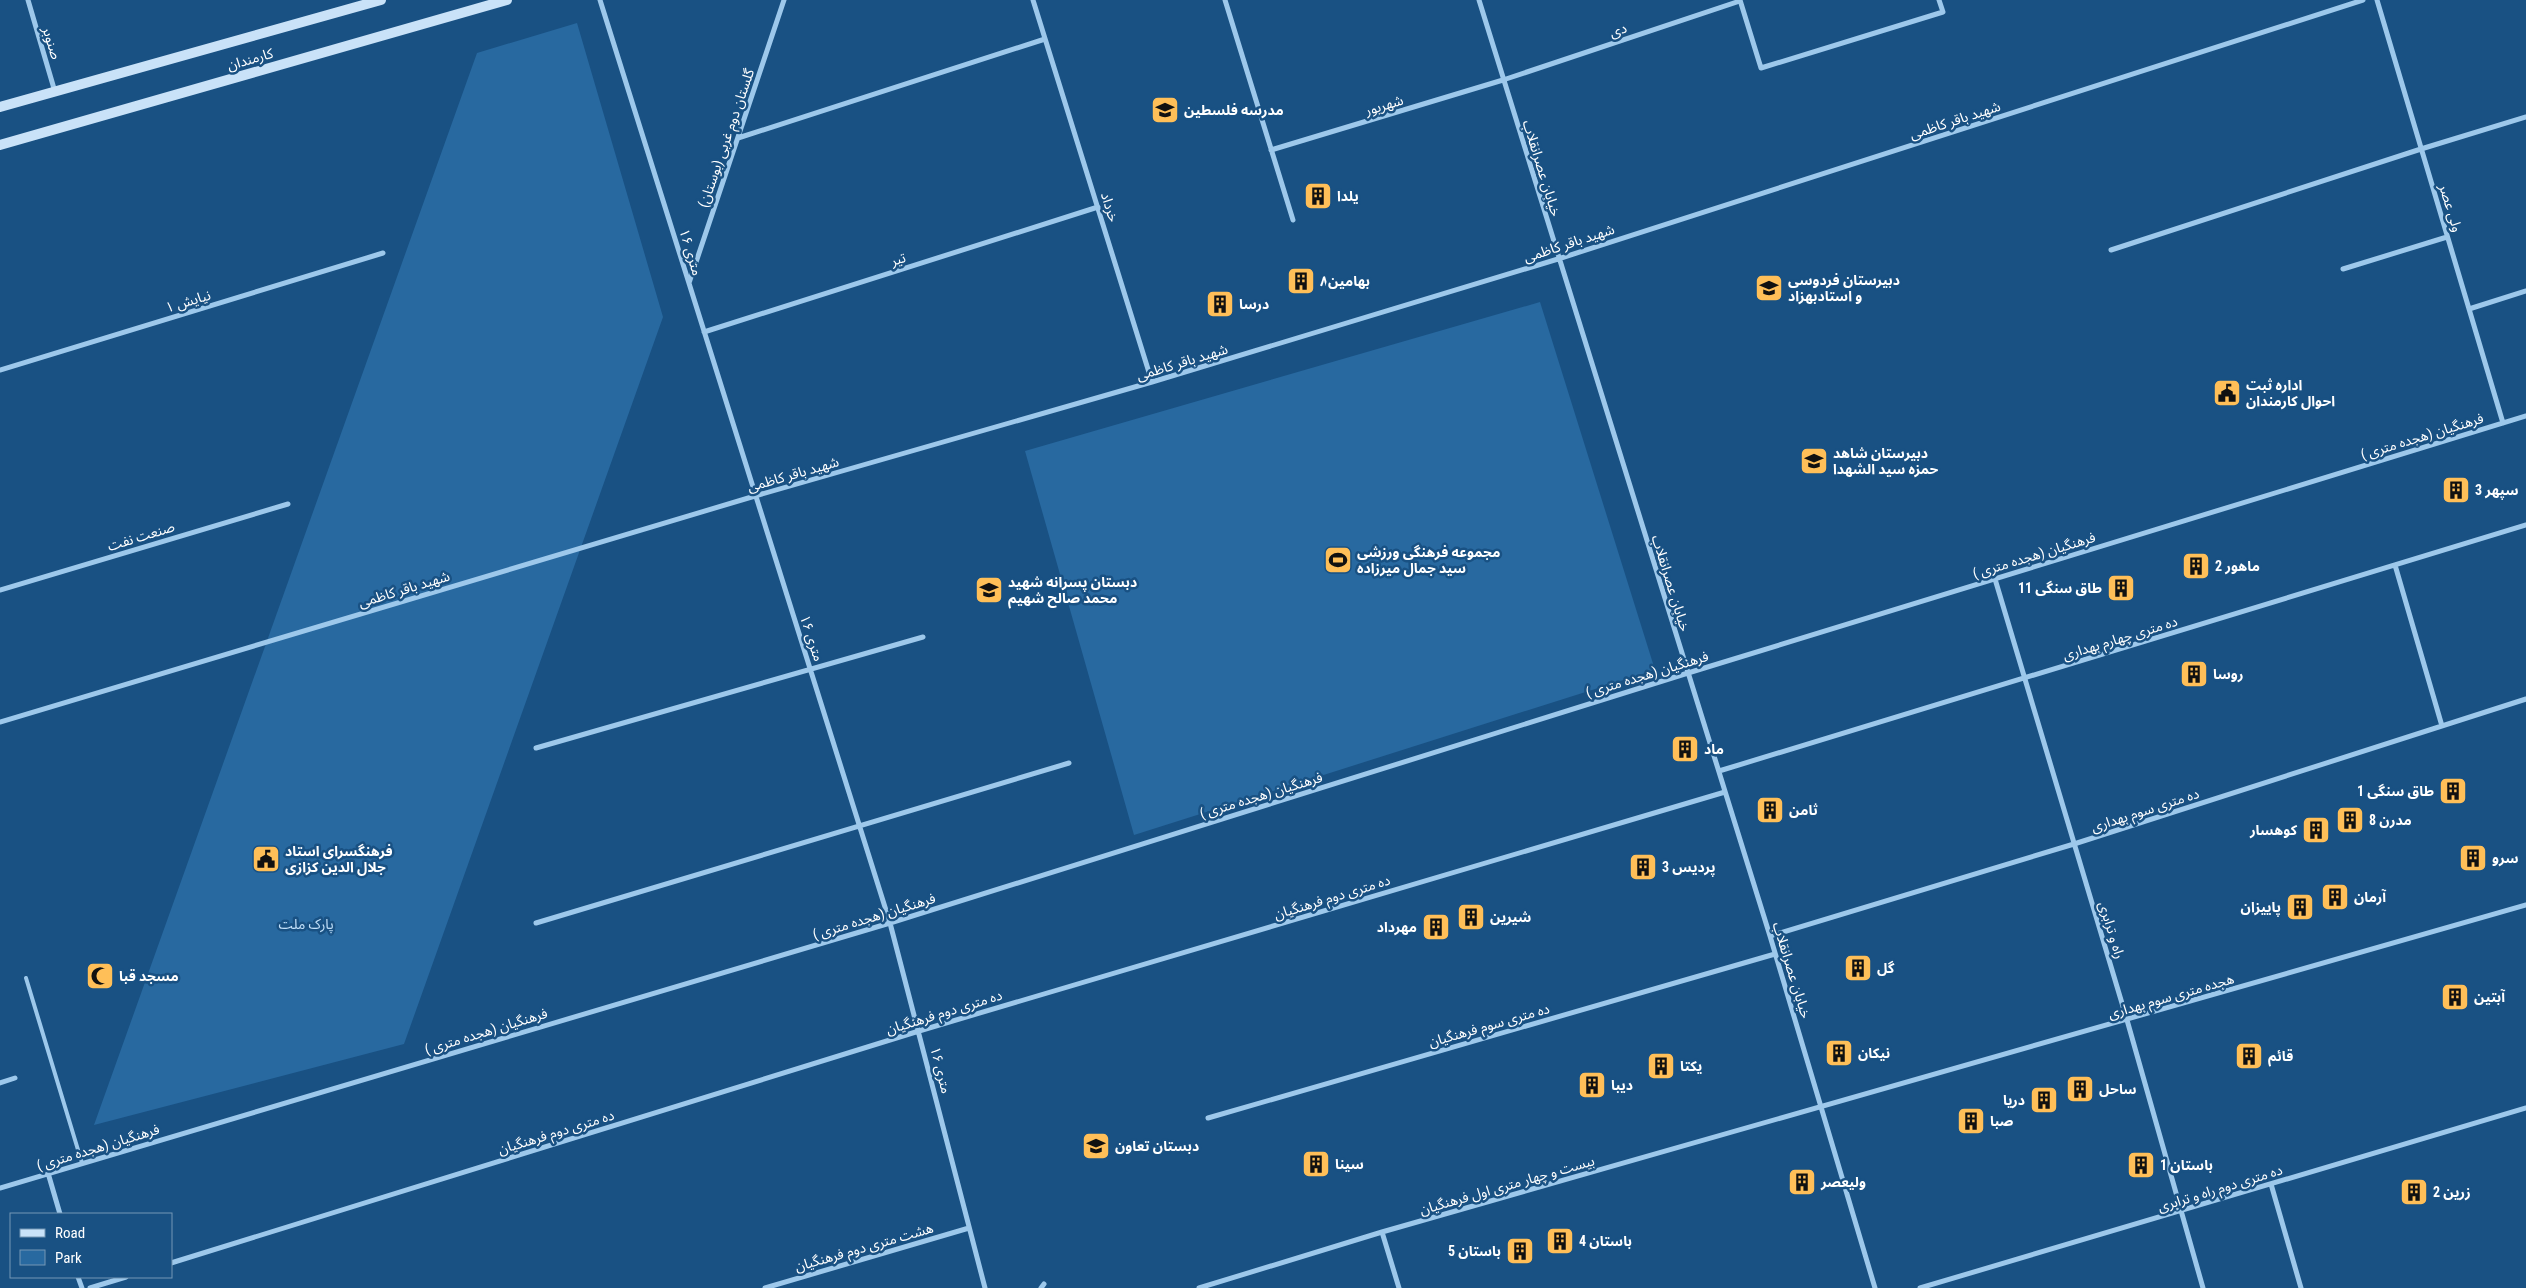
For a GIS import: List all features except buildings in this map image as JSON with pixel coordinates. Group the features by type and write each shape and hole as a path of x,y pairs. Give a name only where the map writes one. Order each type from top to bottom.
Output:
{"main road":[{"name":"کارمندان","path":"0,108 381,0"},
{"name":"کارمندان","path":"0,145 507,0"}],"street":[{"name":"صنوبر","path":"28,0 55,92"},
{"name":"۱۶ متری","path":"600,0 754,496 890,923 985,1288"},
{"name":"گلستان دوم غربی (بوستان)","path":"689,284 784,0"},
{"name":"خرداد","path":"1033,0 1152,382"},
{"path":"1225,0 1292,220"},
{"name":"خیابان عصرانقلاب","path":"1479,0 1558,259 1776,954 1875,1288"},
{"path":"1740,0 1761,68 1943,12 1939,0"},
{"name":"دی","path":"1503,80 1740,0"},
{"name":"شهید باقر کاظمی","path":"0,722 754,496 1152,382 1558,259 2363,0"},
{"name":"ولی عصر","path":"2377,0 2503,423"},
{"path":"738,138 1045,39"},
{"name":"شهریور","path":"1271,150 1503,80"},
{"path":"2111,250 2421,148 2526,117"},
{"name":"تیر","path":"704,332 1098,208"},
{"path":"2343,269 2447,237"},
{"name":"نیایش ۱","path":"0,370 383,253"},
{"path":"2468,309 2526,291"},
{"name":"فرهنگیان (هجده متری )","path":"0,1188 890,923 1688,673 2526,416"},
{"name":"صنعت نفت","path":"0,590 288,504"},
{"name":"ده متری چهارم بهداری","path":"1719,771 2526,525"},
{"path":"2395,565 2442,726"},
{"name":"راه و ترابری","path":"1995,579 2127,1020 2203,1288"},
{"path":"536,748 923,637"},
{"name":"ده متری سوم بهداری","path":"1770,936 2074,844 2526,699"},
{"path":"536,924 859,824 1069,762"},
{"name":"ده متری دوم فرهنگیان","path":"172,1263 919,1031 1725,792"},
{"name":"هجده متری سوم بهداری","path":"1822,1108 2526,905"},
{"name":"ده متری سوم فرهنگیان","path":"1208,1118 1776,954"},
{"path":"0,1083 15,1078"},
{"name":"بیست و چهار متری اول فرهنگیان","path":"1199,1288 1382,1232 1822,1108"},
{"name":"ده متری دوم راه و ترابری","path":"1920,1288 2526,1108"},
{"path":"48,1173 60,1213"},
{"path":"2272,1184 2301,1288"},
{"name":"هشت متری دوم فرهنگیان","path":"765,1288 969,1228"},
{"path":"1382,1232 1399,1288"},
{"path":"90,1288 123,1278"}],"lane":[{"path":"26,978 82,1163"}],"green space":[{"name":"پارک ملت","path":"577,23 663,317 404,1044 94,1125 477,53"},
{"name":"مجموعه فرهنگی ورزشی سید جمال میرزاده","path":"1540,302 1655,670 1134,835 1025,451"}],"place":[{"name":"مدرسه فلسطین","path":"1165,110"},
{"name":"یلدا","path":"1318,196"},
{"name":"بهامین۸","path":"1301,281"},
{"name":"دبیرستان فردوسی و استادبهزاد","path":"1769,288"},
{"name":"درسا","path":"1220,304"},
{"name":"اداره ثبت احوال کارمندان","path":"2227,393"},
{"name":"دبیرستان شاهد حمزه سید الشهدا","path":"1814,461"},
{"name":"سپهر 3","path":"2456,490"},
{"name":"مجموعه فرهنگی ورزشی سید جمال میرزاده","path":"1338,560"},
{"name":"ماهور 2","path":"2196,566"},
{"name":"طاق سنگی 11","path":"2121,588"},
{"name":"دبستان پسرانه شهید محمد صالح شهیم","path":"989,590"},
{"name":"روسا","path":"2194,674"},
{"name":"ماد","path":"1685,749"},
{"name":"طاق سنگی 1","path":"2453,791"},
{"name":"ثامن","path":"1770,810"},
{"name":"مدرن 8","path":"2350,820"},
{"name":"کوهسار","path":"2316,830"},
{"name":"سرو","path":"2473,858"},
{"name":"فرهنگسرای استاد جلال الدین کزازی","path":"266,859"},
{"name":"پردیس 3","path":"1643,867"},
{"name":"آرمان","path":"2335,897"},
{"name":"پاییزان","path":"2300,907"},
{"name":"شیرین","path":"1471,917"},
{"name":"مهرداد","path":"1436,927"},
{"name":"گل","path":"1858,968"},
{"name":"مسجد قبا","path":"100,976"},
{"name":"آبتین","path":"2455,997"},
{"name":"نیکان","path":"1839,1053"},
{"name":"قائم","path":"2249,1056"},
{"name":"یکتا","path":"1661,1066"},
{"name":"دیبا","path":"1592,1085"},
{"name":"ساحل","path":"2080,1089"},
{"name":"دریا","path":"2044,1100"},
{"name":"صبا","path":"1971,1121"},
{"name":"دبستان تعاون","path":"1096,1146"},
{"name":"سینا","path":"1316,1164"},
{"name":"باستان 1","path":"2141,1165"},
{"name":"ولیعصر","path":"1802,1182"},
{"name":"زرین 2","path":"2414,1192"},
{"name":"باستان 4","path":"1560,1241"},
{"name":"باستان 5","path":"1520,1251"}]}
